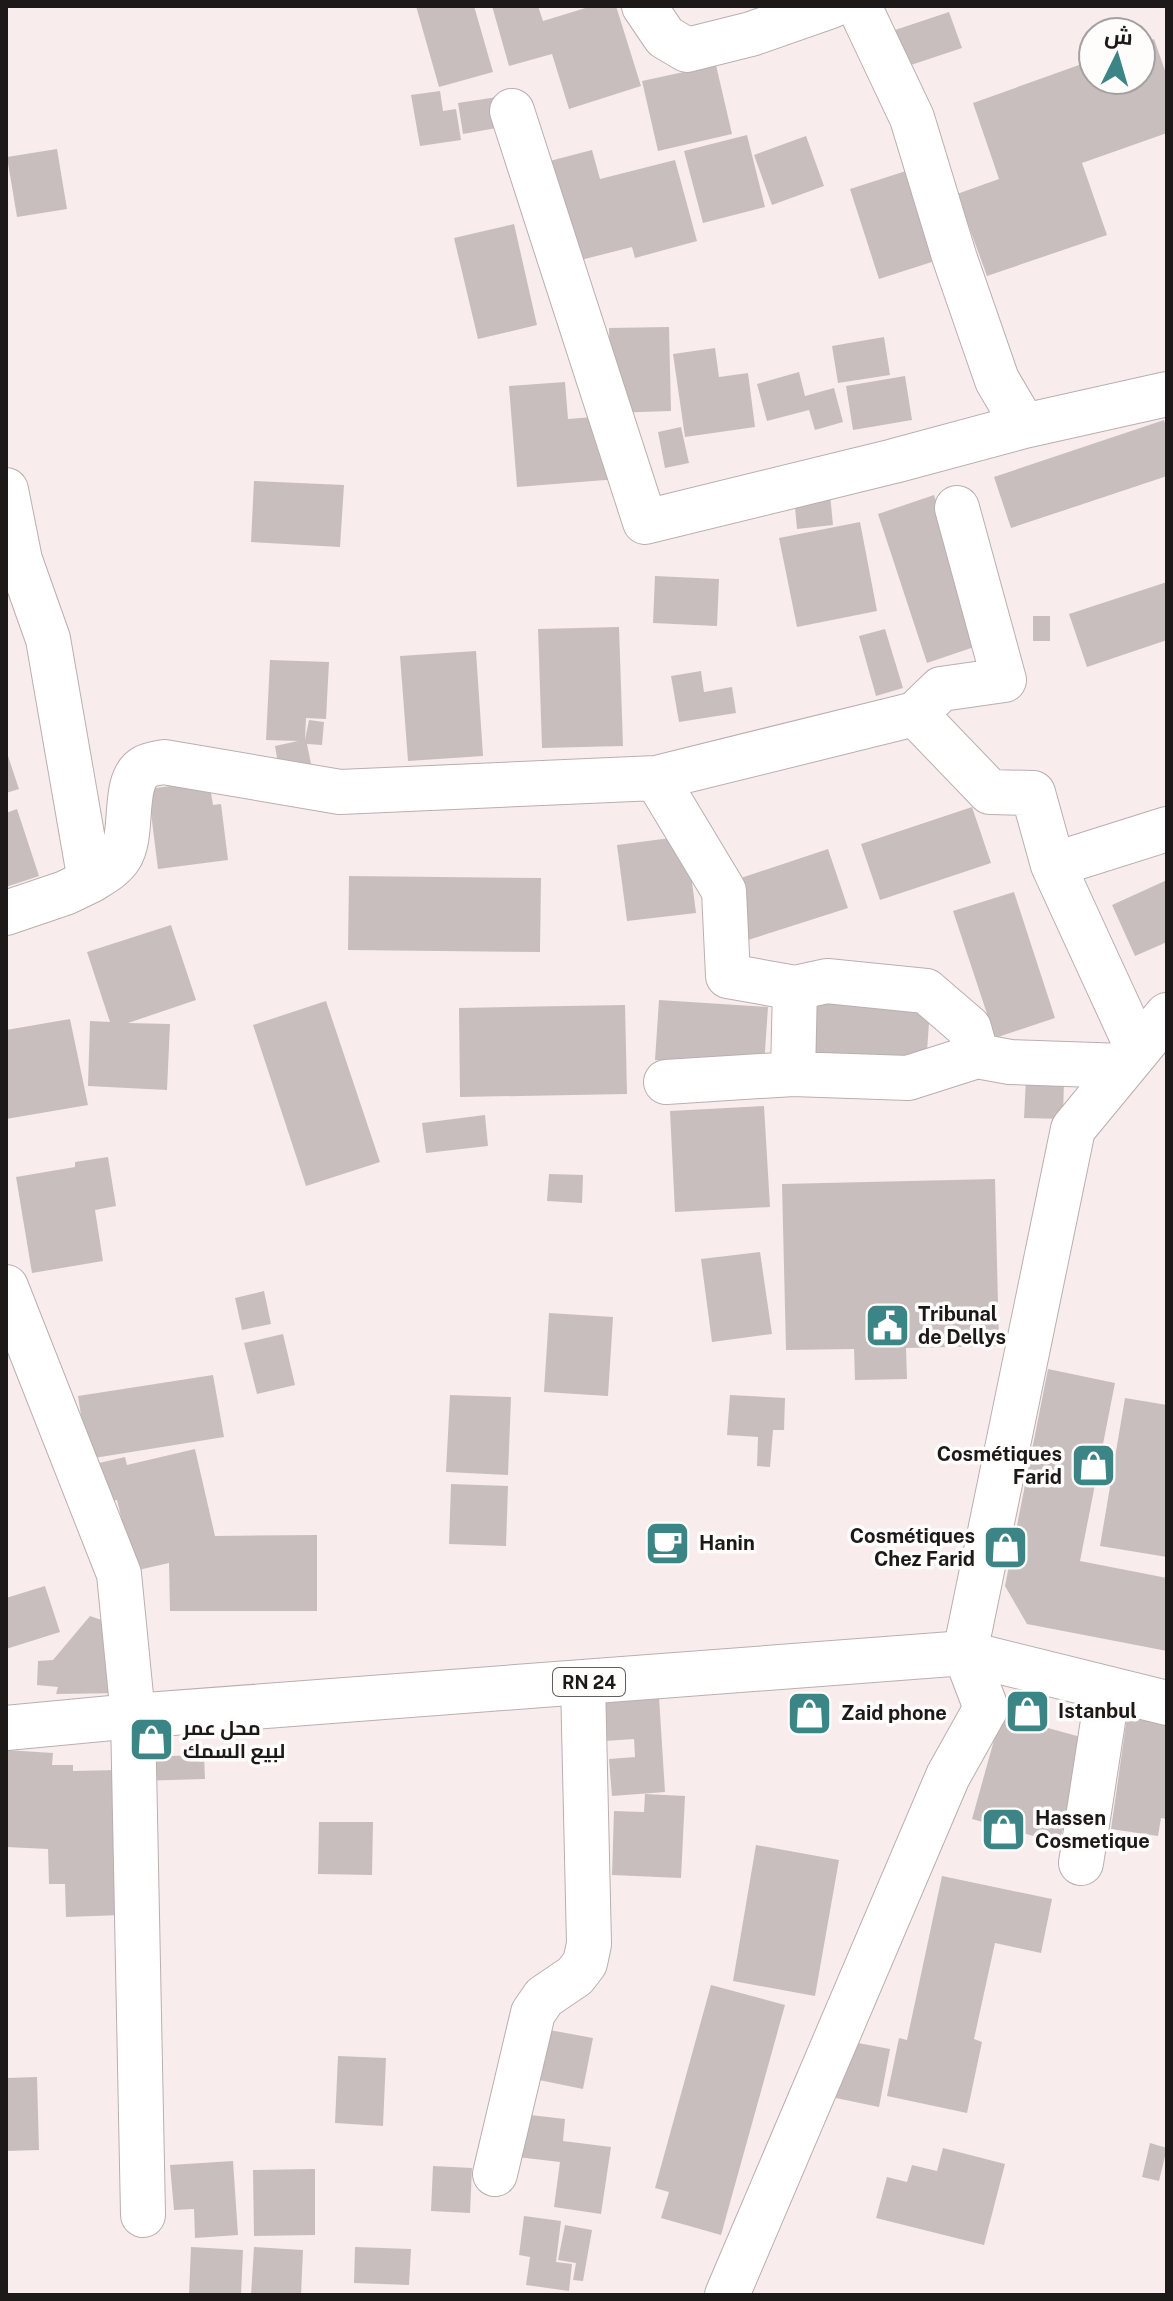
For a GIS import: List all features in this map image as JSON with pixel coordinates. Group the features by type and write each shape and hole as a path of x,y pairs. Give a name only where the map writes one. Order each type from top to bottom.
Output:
{"street":[{"path":"644,6 665,37 687,50 751,34 831,6"},
{"path":"859,6 912,118 954,256 997,380 1024,426"},
{"path":"512,111 645,522 1024,426 1167,394"},
{"path":"6,490 20,560 48,639 90,881"},
{"path":"6,913 65,893 112,866 122,854 133,781 144,767 164,762 340,792 656,778 915,714 941,689 1004,680 957,508"},
{"path":"915,714 990,792 1033,793 1053,865 1131,1058"},
{"path":"656,778 724,891 728,976 795,988 827,981 926,991 969,1028 977,1056"},
{"path":"1053,865 1167,829"},
{"path":"793,1074 795,988"},
{"path":"727,2295 948,1776 986,1708 965,1653 1073,1129 1167,1015"},
{"path":"666,1082 793,1074 908,1078 977,1056 1010,1062 1131,1058"},
{"path":"6,1287 119,1574 133,1716 143,2215"},
{"name":"RN 24","path":"6,1728 965,1653 1167,1703"},
{"path":"495,2174 533,2013 544,1997 575,1976 585,1963 589,1944 583,1683"},
{"path":"1081,1863 1108,1689"}],"building":[{"path":"416,6 474,6 493,72 439,87"},
{"path":"492,6 538,6 543,21 592,6 616,6 641,86 569,109 552,54 509,66"},
{"path":"949,12 962,48 905,67 892,31"},
{"path":"1157,48 1167,76 1167,133 1082,163 1107,235 987,276 957,194 999,179 973,103 1077,66 1077,96 1157,96"},
{"path":"716,65 732,134 658,151 642,81"},
{"path":"440,91 443,111 456,109 461,140 420,146 411,95"},
{"path":"497,97 502,127 463,134 458,103"},
{"path":"747,135 765,207 703,223 684,151"},
{"path":"806,136 824,186 772,205 754,155"},
{"path":"57,149 67,209 17,217 7,157"},
{"path":"592,150 600,179 675,160 697,241 635,258 632,247 569,263 542,163"},
{"path":"909,170 938,260 879,279 850,189"},
{"path":"514,224 537,325 478,339 454,238"},
{"path":"669,327 671,411 611,413 609,328"},
{"path":"884,337 890,375 838,383 832,346"},
{"path":"715,348 719,377 748,373 755,427 685,437 673,354"},
{"path":"799,372 805,396 834,388 843,422 815,430 809,410 767,421 757,384"},
{"path":"905,376 912,420 853,430 846,386"},
{"path":"565,382 568,419 593,417 618,479 517,487 509,386"},
{"path":"1164,420 1167,430 1167,476 1011,528 994,477"},
{"path":"681,427 689,463 665,468 658,432"},
{"path":"254,481 344,485 340,547 251,542"},
{"path":"830,494 833,525 797,529 794,497"},
{"path":"934,495 983,644 927,663 878,514"},
{"path":"860,522 877,611 797,627 779,538"},
{"path":"655,576 719,579 717,626 653,623"},
{"path":"1167,582 1167,640 1087,667 1069,614"},
{"path":"1033,616 1050,616 1050,641 1033,641"},
{"path":"619,627 623,746 542,748 538,629"},
{"path":"885,629 903,688 876,696 859,636"},
{"path":"476,651 483,756 408,761 400,656"},
{"path":"270,660 329,662 326,719 306,718 305,740 309,720 324,722 322,745 307,744 311,764 279,769 275,746 298,741 266,740"},
{"path":"701,671 704,692 732,687 736,713 679,722 671,676"},
{"path":"6,750 19,789 6,793"},
{"path":"209,781 213,805 221,804 228,860 158,869 148,789"},
{"path":"972,807 991,863 880,900 861,844"},
{"path":"17,809 39,876 6,887 6,813"},
{"path":"686,836 696,913 627,921 617,845"},
{"path":"828,849 848,908 748,940 729,882"},
{"path":"349,876 541,878 540,952 348,950"},
{"path":"1167,880 1167,942 1135,956 1112,905"},
{"path":"1014,892 1055,1018 995,1038 953,911"},
{"path":"171,925 196,1000 128,1023 170,1024 167,1090 88,1086 90,1021 110,1022 87,952"},
{"path":"659,1000 768,1007 764,1066 655,1060"},
{"path":"809,1000 930,1008 926,1066 806,1058"},
{"path":"326,1001 380,1162 306,1186 253,1025"},
{"path":"625,1005 627,1094 460,1097 459,1008"},
{"path":"70,1019 88,1105 6,1119 6,1030"},
{"path":"1026,1078 1064,1079 1063,1119 1024,1118"},
{"path":"764,1106 770,1207 675,1212 670,1111"},
{"path":"485,1115 488,1146 426,1153 422,1123"},
{"path":"108,1157 116,1206 95,1210 103,1261 32,1273 16,1177 75,1167 75,1162"},
{"path":"549,1174 583,1175 582,1203 547,1201"},
{"path":"995,1179 999,1346 906,1348 907,1379 855,1380 854,1349 786,1350 782,1184"},
{"path":"760,1252 772,1334 712,1342 701,1259"},
{"path":"264,1291 271,1324 242,1330 235,1298"},
{"path":"549,1313 613,1317 608,1396 544,1392"},
{"path":"283,1334 295,1385 257,1394 244,1343"},
{"path":"1048,1369 1115,1383 1080,1561 1167,1578 1167,1651 1027,1624 1005,1586"},
{"path":"213,1375 224,1437 88,1459 78,1396"},
{"path":"450,1395 511,1397 508,1475 446,1472"},
{"path":"730,1395 785,1398 784,1430 773,1430 770,1467 757,1466 758,1437 727,1435"},
{"path":"1125,1398 1167,1405 1167,1557 1100,1546"},
{"path":"195,1449 215,1536 317,1535 317,1611 170,1611 169,1563 134,1571 117,1500 108,1502 99,1463 125,1457 127,1465"},
{"path":"451,1484 508,1486 506,1546 449,1544"},
{"path":"45,1586 60,1632 6,1649 6,1598"},
{"path":"90,1616 116,1625 122,1693 56,1694 58,1687 37,1685 38,1661 53,1660"},
{"path":"658,1681 665,1792 612,1796 609,1759 635,1757 634,1739 605,1741 602,1685"},
{"path":"1001,1715 1088,1739 1059,1843 972,1819"},
{"path":"1127,1717 1167,1722 1167,1819 1161,1818 1158,1836 1111,1829"},
{"path":"6,1750 53,1753 52,1765 73,1765 73,1771 116,1770 122,1915 66,1917 65,1884 49,1884 48,1849 6,1847"},
{"path":"204,1755 205,1779 137,1781 136,1757"},
{"path":"645,1794 685,1796 681,1878 612,1875 614,1811 644,1812"},
{"path":"319,1822 373,1822 372,1875 318,1874"},
{"path":"756,1845 839,1860 815,1996 733,1981"},
{"path":"942,1876 1052,1899 1041,1953 995,1943 974,2039 982,2042 967,2113 887,2096 899,2038 907,2040"},
{"path":"711,1985 785,2005 721,2235 661,2218 669,2192 655,2188"},
{"path":"544,2029 593,2038 583,2089 534,2079"},
{"path":"842,2040 890,2049 879,2107 831,2097"},
{"path":"338,2056 386,2058 383,2126 335,2123"},
{"path":"37,2077 39,2150 6,2151 6,2078"},
{"path":"522,2114 565,2119 563,2141 611,2147 601,2214 554,2207 560,2162 517,2157"},
{"path":"1150,2143 1167,2148 1159,2181 1142,2177"},
{"path":"943,2148 1005,2164 984,2245 876,2218 887,2177 907,2182 912,2165 937,2171"},
{"path":"233,2161 238,2235 195,2238 194,2209 174,2210 170,2165"},
{"path":"433,2166 472,2168 470,2213 431,2211"},
{"path":"315,2169 315,2235 254,2236 253,2170"},
{"path":"524,2216 561,2221 556,2262 572,2264 569,2291 526,2285 530,2257 519,2255"},
{"path":"565,2225 592,2230 583,2281 573,2280 576,2263 558,2260"},
{"path":"191,2247 243,2250 241,2295 189,2295"},
{"path":"254,2247 303,2250 301,2295 251,2295"},
{"path":"355,2247 411,2249 409,2285 354,2283"}],"place":[{"name":"Tribunal de Dellys","path":"887,1326"},
{"name":"Cosmétiques Farid","path":"1093,1465"},
{"name":"Hanin","path":"668,1543"},
{"name":"Cosmétiques Chez Farid","path":"1006,1547"},
{"name":"Istanbul","path":"1027,1711"},
{"name":"Zaid phone","path":"810,1713"},
{"name":"محل عمر لبيع السمك","path":"152,1739"},
{"name":"Hassen Cosmetique","path":"1004,1830"}]}
